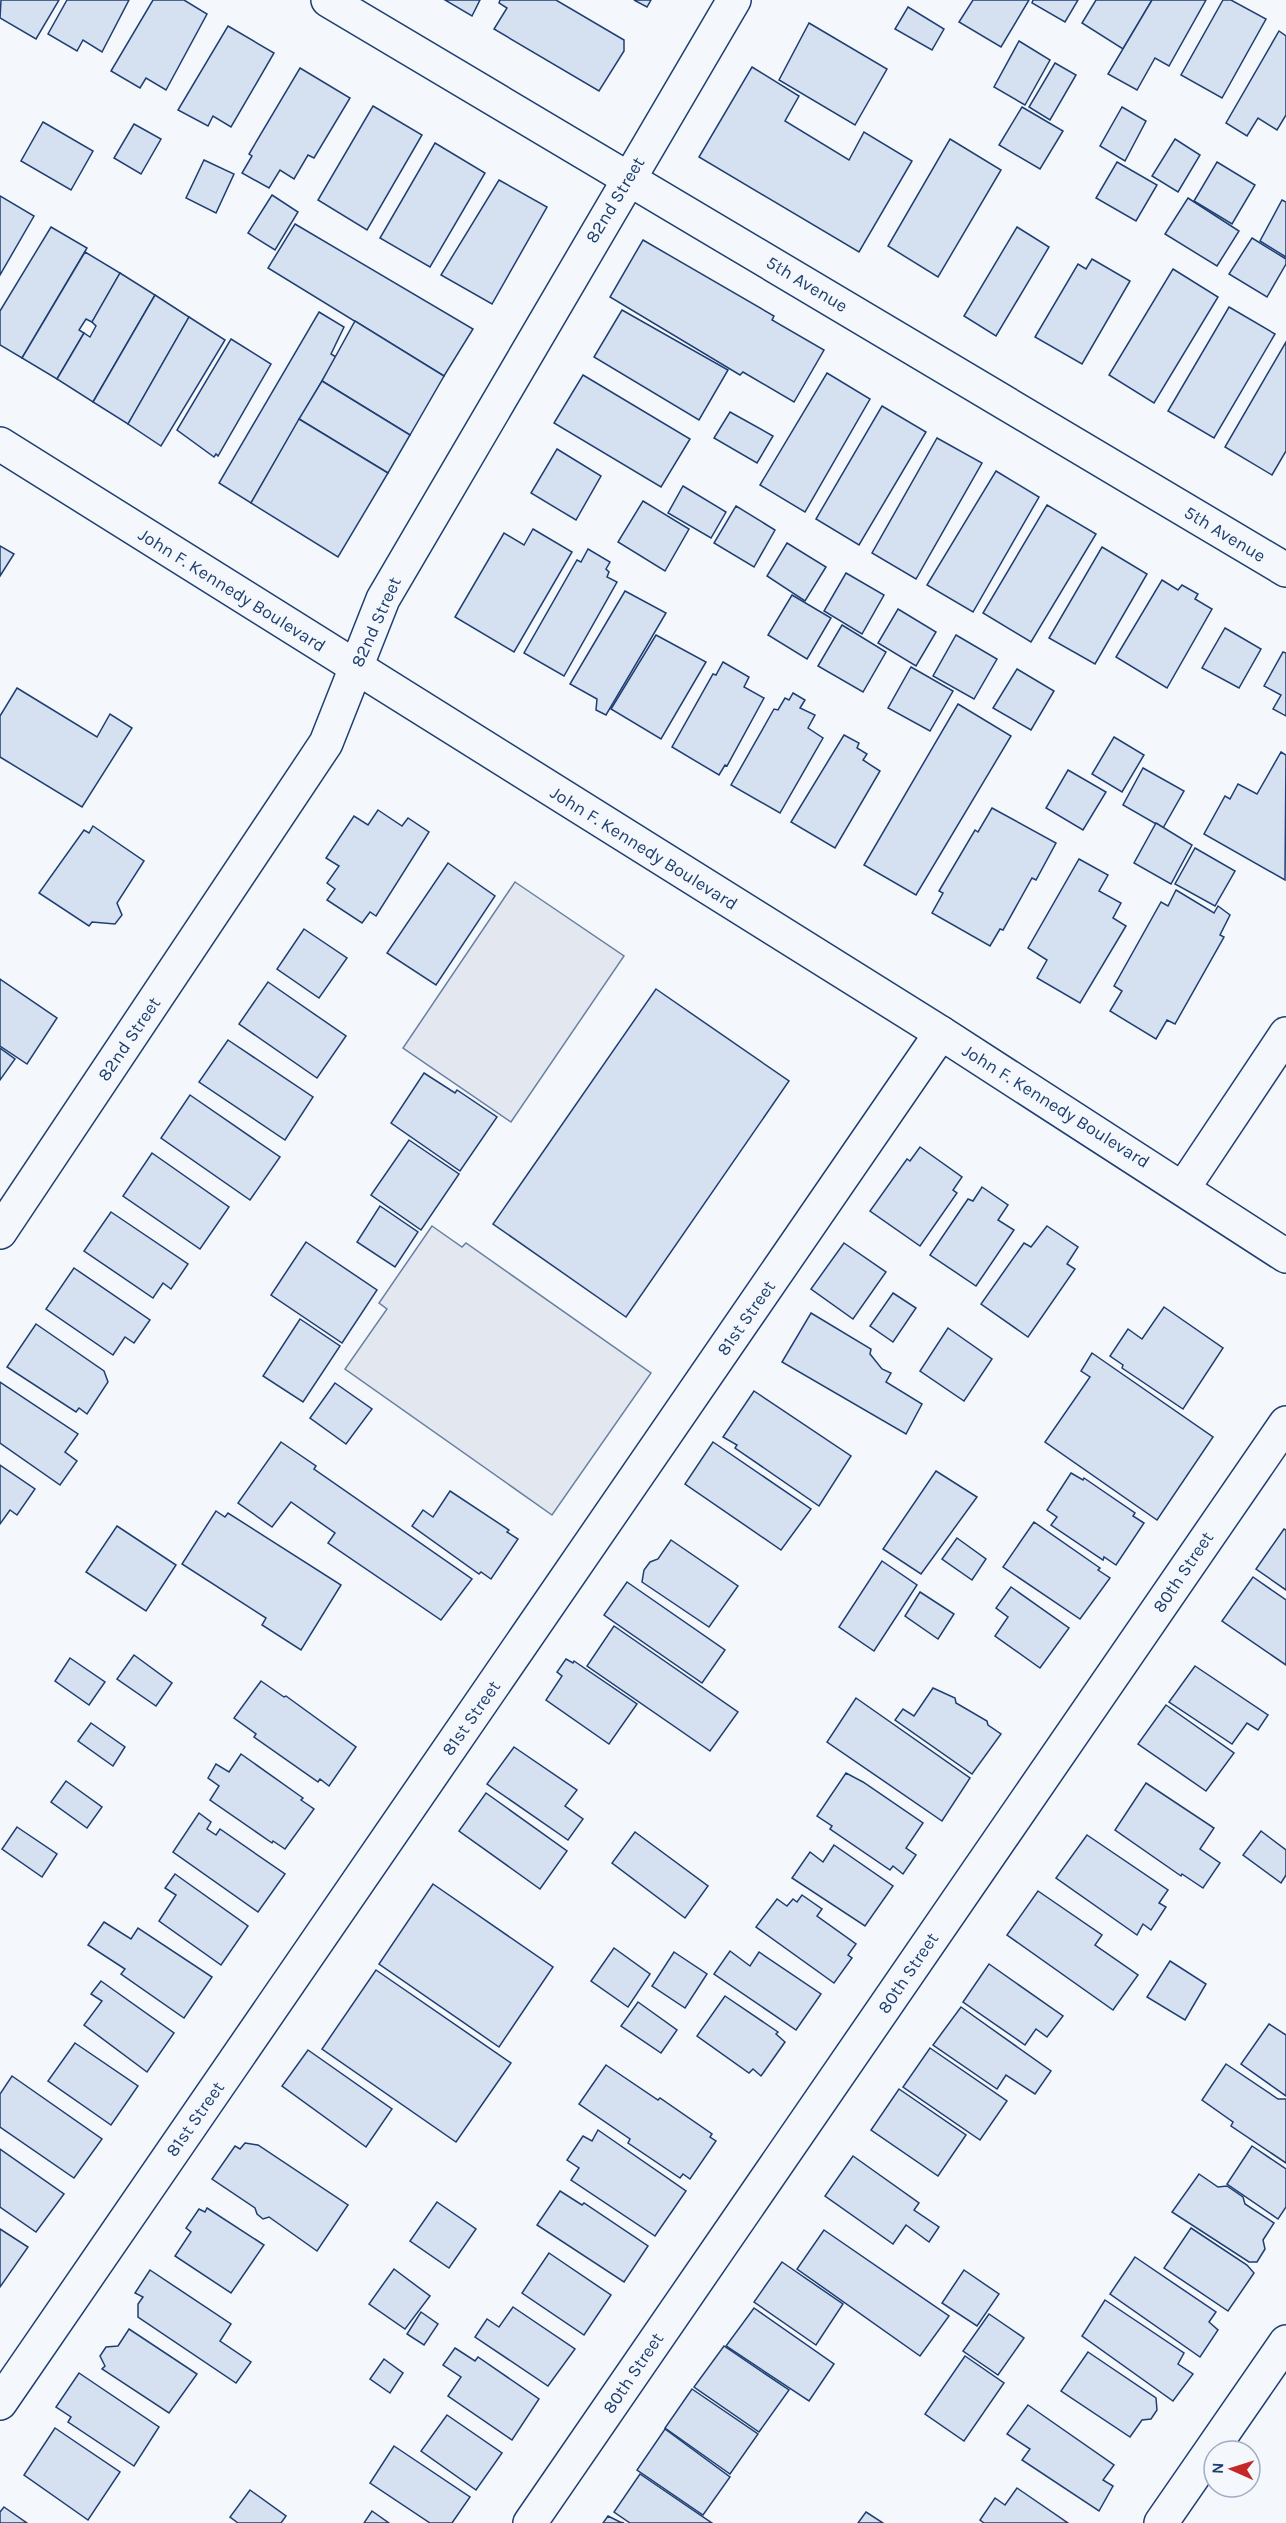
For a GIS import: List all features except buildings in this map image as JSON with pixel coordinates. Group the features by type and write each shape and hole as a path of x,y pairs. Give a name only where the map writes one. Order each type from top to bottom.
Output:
{"street":[{"name":"5th Avenue","path":"328,0 1286,570"},
{"name":"82nd Street","path":"0,1232 326,743 382,599 734,0"},
{"name":"John F. Kennedy Boulevard","path":"0,444 941,1033 1184,1187 1286,1256"},
{"name":"81st Street","path":"0,2403 941,1033"},
{"path":"1184,1187 1286,1034"},
{"name":"80th Street","path":"530,2523 1286,1423"},
{"path":"1161,2523 1286,2342"}],"shaded area":[{"path":"515,882 624,956 511,1122 403,1048"},
{"path":"432,1226 462,1247 466,1243 651,1373 552,1515 345,1369 387,1309 379,1303"}]}
